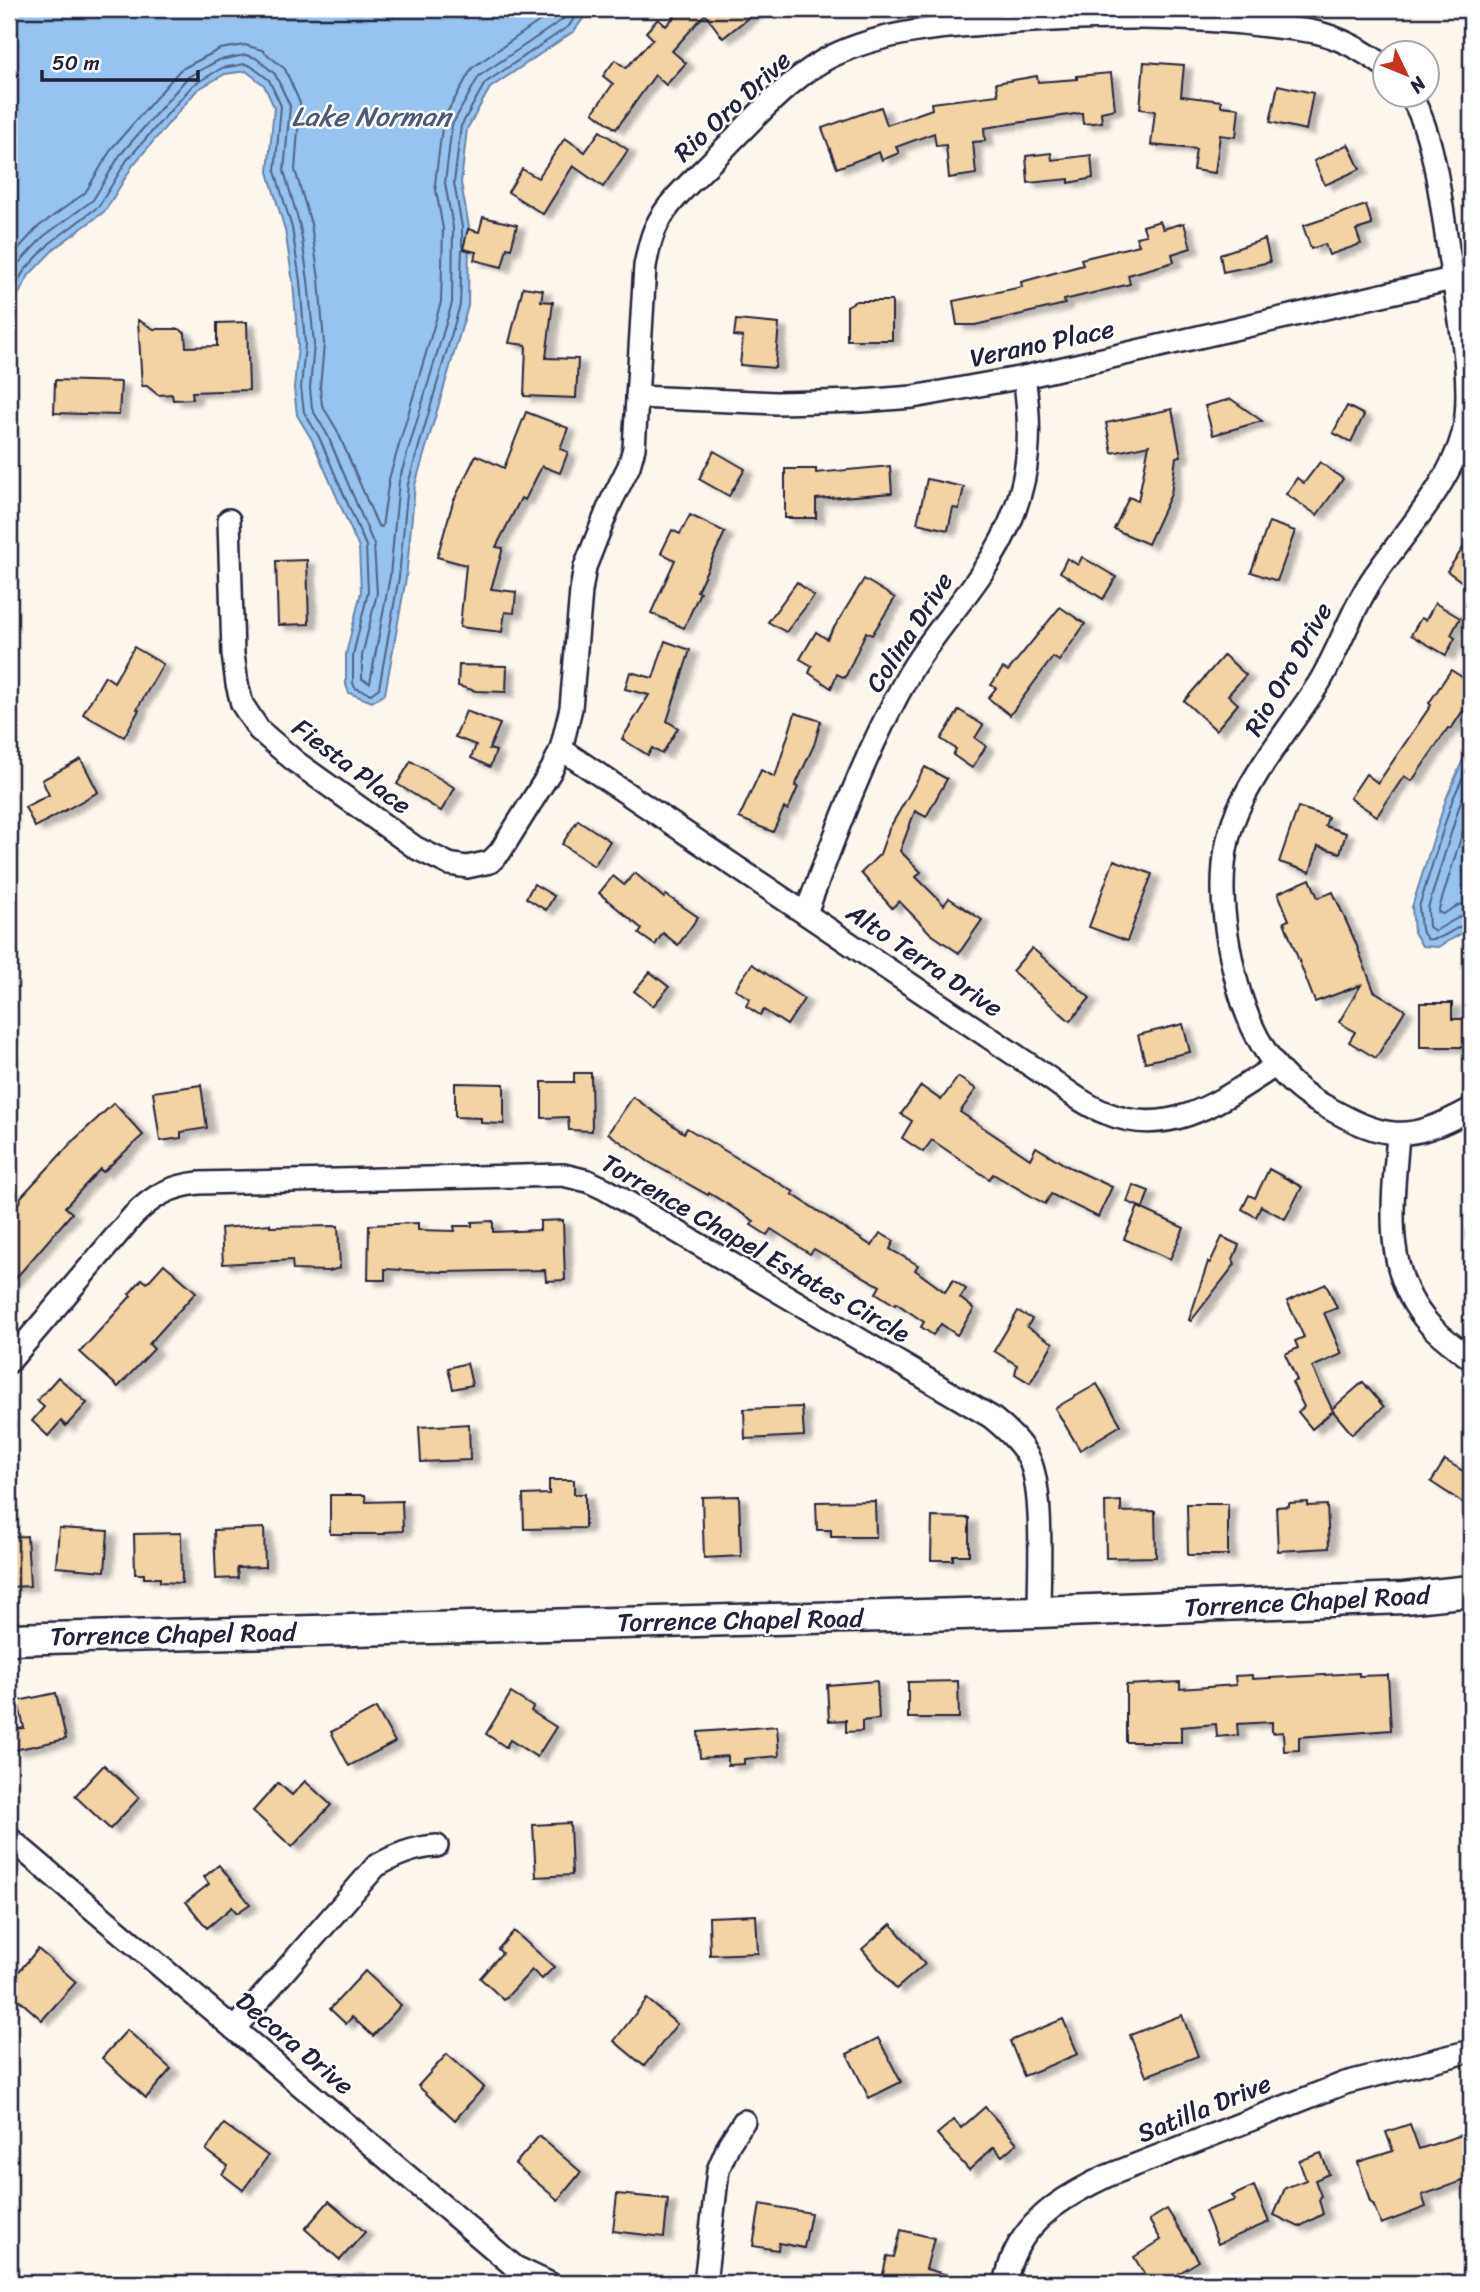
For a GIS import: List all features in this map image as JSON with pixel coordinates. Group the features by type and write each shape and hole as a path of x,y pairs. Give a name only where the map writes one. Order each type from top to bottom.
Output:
{"street":[{"name":"Rio Oro Drive","path":"561,749 571,708 580,591 585,567 610,504 629,466 634,448 645,266 650,241 659,220 677,196 752,121 803,75 830,58 869,42 901,34 986,24 1089,17 1159,17 1243,22 1315,32 1341,40 1372,57"},
{"name":"Rio Oro Drive","path":"1416,108 1426,134 1437,184 1466,380 1466,412 1458,451 1442,481 1372,578 1319,682 1248,790 1231,826 1226,852 1224,918 1229,953 1249,1020 1275,1066 1315,1102 1357,1125 1398,1135 1424,1131 1471,1108"},
{"name":"Verano Place","path":"637,397 725,402 861,401 913,397 1024,377 1452,279"},
{"name":"Colina Drive","path":"806,913 847,803 885,720 928,645 1000,544 1018,506 1030,443 1029,408 1024,377"},
{"name":"Fiesta Place","path":"229,520 233,654 242,704 259,730 296,762 375,821 416,848 449,864 467,867 490,862 500,852 524,815 561,749"},
{"name":"Alto Terra Drive","path":"561,749 1105,1113 1123,1119 1157,1122 1192,1115 1220,1101 1275,1066"},
{"path":"1398,1135 1393,1213 1397,1267 1413,1304 1428,1324 1471,1359"},
{"name":"Torrence Chapel Estates Circle","path":"9,1362 133,1216 158,1194 171,1188 199,1183 563,1175 576,1177 605,1189 991,1417 1004,1428 1024,1450 1035,1480 1039,1532 1039,1612"},
{"name":"Torrence Chapel Road","path":"9,1639 1039,1612 1404,1598 1471,1591"},
{"name":"Decora Drive","path":"9,1839 515,2266 549,2283"},
{"path":"234,2029 376,1866 400,1853 422,1846 437,1846"},
{"name":"Satilla Drive","path":"1005,2283 1015,2251 1028,2232 1045,2213 1070,2193 1345,2083 1471,2052"},
{"path":"705,2283 718,2170 729,2144 744,2121"}],"water":[{"name":"Lake Norman","path":"9,9 590,9 574,31 490,88 467,129 461,183 469,227 468,306 415,485 406,578 385,694 372,702 349,693 346,685 346,654 361,592 359,548 312,440 297,415 294,388 298,345 293,282 285,230 268,172 274,107 264,85 246,71 225,74 197,90 133,165 105,211 55,248 29,275 9,312"},
{"path":"1471,741 1471,928 1438,947 1422,946 1414,932 1412,907 1446,799"}],"building":[{"path":"681,9 759,9 723,38 705,14 672,51 686,63 666,85 655,75 616,129 593,112 613,84 603,76 615,60 626,68 653,39 646,32 658,19 666,26"},
{"path":"1144,62 1184,65 1181,96 1221,101 1221,106 1239,108 1236,137 1220,135 1215,173 1193,170 1196,149 1151,145 1155,111 1140,109"},
{"path":"1111,73 1115,109 1101,112 1102,122 1083,124 1082,113 984,128 985,141 973,142 976,174 949,178 946,145 936,146 934,133 896,147 899,153 882,160 879,152 837,168 822,128 881,107 887,125 932,109 931,103 998,95 996,83 1037,76 1038,82"},
{"path":"1278,85 1313,93 1306,130 1270,122"},
{"path":"600,131 628,150 603,187 573,166 543,214 508,192 522,169 538,178 565,138 585,152"},
{"path":"1348,144 1360,169 1325,185 1314,161"},
{"path":"1051,153 1052,160 1091,155 1093,178 1069,183 1069,179 1028,183 1026,156"},
{"path":"1366,205 1372,225 1356,230 1361,244 1329,255 1325,244 1311,249 1303,226"},
{"path":"483,217 517,225 511,249 507,248 502,267 474,260 476,252 463,249 468,229 479,232"},
{"path":"1160,221 1163,229 1184,223 1191,248 1172,254 1174,262 1128,275 1130,284 1064,300 1065,304 975,325 957,325 953,301 1022,287 1021,282 1083,265 1081,259 1139,245 1136,237 1146,235 1143,226"},
{"path":"1265,239 1270,262 1223,272 1220,254"},
{"path":"523,287 543,290 541,301 553,302 546,358 578,359 576,398 524,396 526,345 509,343"},
{"path":"856,301 892,301 892,340 847,340 847,306"},
{"path":"138,320 154,329 179,329 185,333 186,347 217,346 217,323 247,322 249,390 192,392 193,399 173,400 172,394 158,395 147,386 142,386"},
{"path":"736,320 779,324 775,368 740,365 743,337 734,336"},
{"path":"55,380 121,382 119,415 54,413"},
{"path":"1231,399 1262,421 1213,435 1205,406"},
{"path":"1347,406 1364,415 1351,442 1333,433"},
{"path":"1172,409 1181,456 1176,457 1171,494 1148,544 1114,529 1129,497 1138,501 1149,445 1112,453 1106,423"},
{"path":"526,412 568,428 560,449 568,452 560,473 542,466 525,500 521,498 496,547 503,548 491,589 516,592 514,613 505,612 502,632 460,627 466,565 437,557 453,502 476,455 504,468"},
{"path":"714,451 745,469 729,496 699,479"},
{"path":"1320,462 1343,479 1317,515 1286,494 1297,478 1304,483"},
{"path":"890,466 892,493 816,499 816,518 785,518 785,469 816,469 816,473"},
{"path":"927,479 964,487 959,509 953,508 948,530 917,523"},
{"path":"690,515 725,532 697,591 700,592 684,628 651,613 675,560 661,553 672,530 680,534"},
{"path":"1269,522 1295,531 1277,581 1251,572"},
{"path":"1471,537 1471,588 1447,571"},
{"path":"1082,557 1116,577 1103,599 1060,572 1067,558 1078,565"},
{"path":"307,560 309,624 278,625 276,561"},
{"path":"864,579 895,598 872,635 866,632 845,678 837,674 831,688 809,673 812,666 800,659 816,632 827,639"},
{"path":"797,582 814,596 786,632 768,622"},
{"path":"1435,603 1460,618 1451,635 1455,638 1446,655 1411,635 1421,618 1426,620"},
{"path":"1060,607 1085,624 1059,661 1053,657 1010,715 988,698 996,688 991,685 1003,668 1008,671"},
{"path":"665,641 690,650 667,721 678,728 662,754 652,748 648,755 622,739 649,695 625,689 630,672 653,678"},
{"path":"134,647 163,664 124,737 83,714 105,676 114,682"},
{"path":"1224,655 1246,675 1228,695 1238,704 1216,730 1184,701"},
{"path":"459,665 507,666 506,692 476,691 458,686"},
{"path":"1451,670 1471,683 1471,698 1412,781 1404,776 1377,816 1350,798 1366,774 1378,783 1431,705 1429,703"},
{"path":"959,710 983,725 975,738 986,746 972,768 953,755 956,749 941,739"},
{"path":"466,711 500,724 489,749 496,751 490,767 471,758 476,745 455,737"},
{"path":"795,713 821,721 814,745 795,786 798,787 788,810 784,808 773,832 739,818 761,770 775,777"},
{"path":"81,759 98,792 35,827 25,807 49,795 42,780"},
{"path":"411,761 455,788 441,811 397,784"},
{"path":"925,767 947,779 926,817 915,811 900,851 921,872 916,877 944,905 949,898 982,920 959,953 931,934 899,901 892,908 861,873 880,854 889,829"},
{"path":"1298,807 1328,817 1325,826 1346,833 1340,853 1318,846 1310,872 1279,862"},
{"path":"578,820 610,841 594,866 562,844"},
{"path":"1114,860 1152,874 1127,941 1089,927"},
{"path":"635,873 664,898 666,895 698,917 678,945 663,933 655,945 639,934 642,929 599,893 613,876 624,885"},
{"path":"1310,879 1318,898 1333,892 1374,991 1405,1010 1376,1058 1349,1042 1355,1032 1339,1022 1361,985 1315,1002 1284,922 1289,920 1278,893"},
{"path":"534,884 554,896 546,910 526,898"},
{"path":"1032,948 1090,998 1070,1021 1012,971"},
{"path":"752,964 804,999 787,1025 764,1010 760,1015 746,1006 750,999 735,989"},
{"path":"650,972 669,987 653,1006 634,991"},
{"path":"1420,1003 1452,1003 1452,1019 1469,1019 1470,1047 1420,1047"},
{"path":"1183,1024 1190,1052 1145,1062 1138,1035"},
{"path":"574,1073 591,1073 592,1131 569,1130 568,1117 542,1118 542,1082 574,1082"},
{"path":"958,1077 976,1089 960,1112 1030,1159 1036,1147 1067,1166 1112,1187 1098,1217 1051,1194 1045,1204 993,1174 989,1179 932,1140 923,1152 902,1138 912,1121 901,1114 921,1086 941,1100"},
{"path":"455,1083 504,1084 504,1124 481,1123 481,1118 455,1117"},
{"path":"201,1085 207,1128 181,1132 181,1138 160,1141 153,1092"},
{"path":"633,1097 684,1133 687,1128 794,1192 792,1194 872,1246 880,1233 894,1241 890,1249 918,1265 915,1270 945,1292 953,1280 966,1289 960,1298 974,1309 957,1335 941,1324 933,1335 921,1327 924,1322 876,1293 880,1286 814,1249 810,1254 771,1229 767,1235 751,1225 754,1221 709,1193 708,1195 649,1162 608,1133"},
{"path":"114,1103 143,1135 103,1172 100,1169 65,1207 72,1213 9,1286 9,1214 20,1198 74,1140"},
{"path":"1269,1169 1302,1187 1285,1219 1261,1206 1256,1217 1242,1209 1249,1195 1255,1198"},
{"path":"1133,1185 1149,1191 1143,1208 1127,1202"},
{"path":"1138,1207 1184,1228 1170,1259 1124,1239"},
{"path":"563,1220 565,1280 546,1281 545,1270 443,1272 385,1269 385,1280 368,1280 369,1225 418,1223 418,1230 455,1231 454,1226 472,1226 472,1222 493,1221 493,1232 540,1230 540,1221"},
{"path":"270,1224 270,1227 338,1226 340,1268 329,1271 293,1270 292,1260 223,1264 221,1228"},
{"path":"1222,1237 1239,1245 1233,1259 1235,1264 1191,1321 1189,1320 1208,1262 1210,1263"},
{"path":"164,1264 196,1292 149,1344 154,1349 118,1387 80,1352 131,1296 129,1294 142,1279 147,1283"},
{"path":"1326,1284 1337,1308 1324,1313 1342,1354 1312,1367 1332,1409 1363,1382 1384,1407 1352,1434 1333,1411 1312,1429 1298,1412 1304,1407 1292,1382 1297,1380 1285,1354 1298,1348 1295,1341 1304,1337 1287,1301"},
{"path":"1018,1311 1032,1319 1027,1327 1053,1343 1030,1383 1015,1374 1017,1365 994,1351"},
{"path":"467,1363 472,1385 453,1389 448,1368"},
{"path":"58,1377 87,1403 66,1426 61,1421 48,1436 32,1421 44,1407 37,1401"},
{"path":"1097,1384 1121,1425 1080,1450 1055,1408"},
{"path":"802,1407 804,1436 745,1439 744,1409"},
{"path":"469,1424 470,1460 421,1462 419,1427"},
{"path":"1445,1460 1471,1476 1471,1508 1431,1482"},
{"path":"549,1480 574,1480 574,1494 585,1494 585,1528 524,1529 523,1495 549,1494"},
{"path":"330,1495 365,1495 366,1502 402,1501 403,1531 385,1534 330,1534"},
{"path":"739,1496 741,1556 704,1558 702,1497"},
{"path":"875,1501 876,1537 831,1537 831,1530 817,1530 816,1502"},
{"path":"1121,1501 1121,1512 1155,1511 1156,1557 1106,1558 1105,1502"},
{"path":"1308,1502 1308,1506 1327,1505 1329,1548 1278,1551 1276,1507"},
{"path":"1187,1504 1228,1504 1228,1555 1188,1555"},
{"path":"932,1517 969,1518 969,1555 953,1555 953,1560 931,1560"},
{"path":"59,1528 108,1531 105,1571 56,1567"},
{"path":"264,1528 265,1567 237,1568 238,1578 216,1579 214,1530"},
{"path":"181,1533 182,1583 160,1582 160,1578 144,1578 144,1574 135,1574 134,1534"},
{"path":"27,1536 30,1586 9,1587 9,1537"},
{"path":"1359,1673 1359,1676 1388,1675 1391,1730 1299,1737 1299,1750 1284,1751 1283,1732 1272,1733 1272,1722 1237,1724 1238,1735 1217,1737 1216,1724 1181,1727 1181,1742 1126,1742 1126,1685 1180,1682 1180,1689 1236,1685 1235,1676 1252,1675 1252,1679"},
{"path":"877,1681 879,1719 862,1721 862,1731 846,1732 846,1720 829,1721 827,1685"},
{"path":"958,1681 959,1718 908,1718 908,1682"},
{"path":"56,1693 66,1739 14,1750 10,1730 24,1728 18,1701"},
{"path":"511,1693 533,1707 531,1711 556,1727 537,1757 510,1740 506,1747 486,1734"},
{"path":"376,1708 395,1742 349,1766 331,1732"},
{"path":"777,1726 779,1756 744,1759 744,1764 728,1765 728,1756 700,1758 698,1732"},
{"path":"104,1765 139,1798 110,1829 75,1796"},
{"path":"305,1781 331,1805 292,1847 253,1811 278,1783 292,1795"},
{"path":"570,1823 572,1875 536,1877 533,1825"},
{"path":"219,1865 250,1904 237,1913 232,1907 207,1928 186,1902 209,1884 204,1877"},
{"path":"756,1915 758,1953 710,1955 709,1917"},
{"path":"891,1924 925,1964 896,1989 862,1949"},
{"path":"514,1931 554,1967 542,1979 532,1970 504,2000 480,1978 502,1953 498,1949"},
{"path":"38,1949 76,1982 42,2020 9,1991 9,1983"},
{"path":"365,1971 401,2005 373,2036 352,2017 346,2024 330,2009"},
{"path":"647,1999 677,2024 644,2066 614,2041"},
{"path":"1182,2015 1198,2056 1146,2076 1130,2035"},
{"path":"1063,2019 1078,2054 1024,2076 1010,2041"},
{"path":"127,2030 171,2069 146,2098 102,2058"},
{"path":"878,2038 901,2082 869,2098 847,2054"},
{"path":"447,2054 484,2087 455,2120 418,2086"},
{"path":"985,2107 1017,2143 1002,2156 994,2147 969,2170 937,2134 954,2120 961,2128"},
{"path":"224,2124 268,2156 243,2190 222,2174 228,2166 206,2150"},
{"path":"1410,2124 1419,2149 1471,2132 1471,2178 1422,2195 1426,2207 1381,2224 1370,2202 1358,2162 1393,2151 1386,2132"},
{"path":"539,2136 581,2172 558,2200 515,2164"},
{"path":"1321,2153 1329,2174 1315,2180 1321,2196 1319,2200 1323,2214 1299,2227 1274,2215 1285,2188 1306,2180 1299,2161"},
{"path":"1254,2186 1269,2222 1218,2244 1205,2211 1235,2200 1232,2196"},
{"path":"617,2194 668,2199 664,2237 613,2231"},
{"path":"329,2201 365,2232 340,2260 305,2229"},
{"path":"760,2204 811,2213 804,2248 779,2243 778,2250 753,2246"},
{"path":"1167,2209 1199,2261 1163,2283 1150,2283 1134,2257 1161,2240 1149,2220"},
{"path":"901,2230 934,2238 926,2269 959,2278 958,2283 881,2283 887,2256 894,2257"}]}
